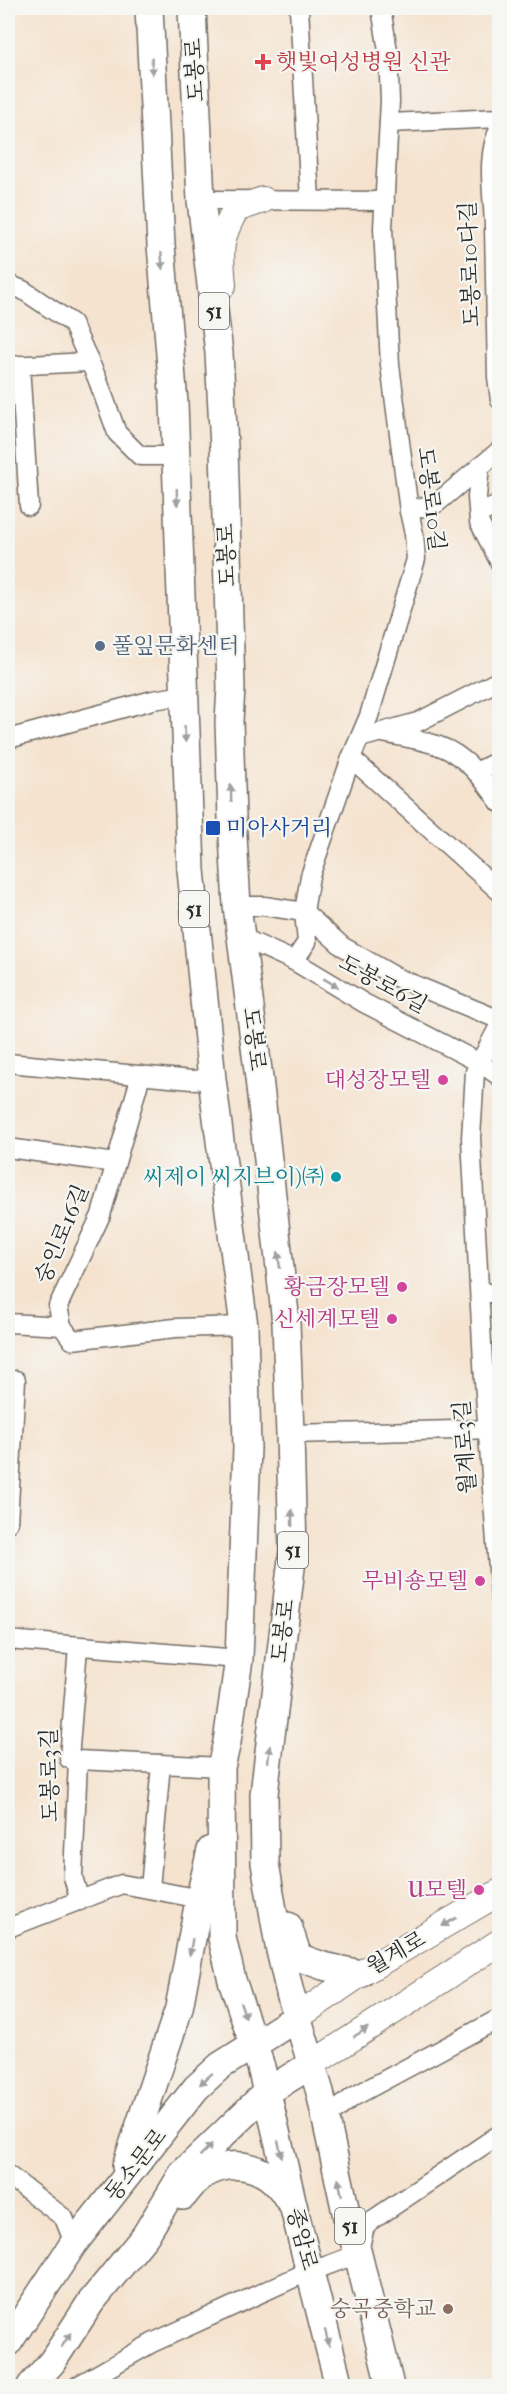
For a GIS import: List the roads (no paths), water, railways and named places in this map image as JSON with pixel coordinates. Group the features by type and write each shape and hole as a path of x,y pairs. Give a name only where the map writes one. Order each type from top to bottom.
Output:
{"main road":[{"name":"도봉로","path":"149,8 161,245 174,403 192,880 212,1079 244,1326 247,1448 239,1659 227,1742 221,1767 222,1938 231,1980 254,2045 267,2092"},
{"name":"도봉로","path":"192,8 201,200 219,353 223,432 231,688 229,721 237,906 286,1323 293,1551 264,1794 265,1863 279,1946 296,2018 312,2064"},
{"path":"223,432 227,356 220,244 236,208 263,200"},
{"path":"264,1794 279,1884 291,1940 298,1958 360,1974"},
{"path":"116,2189 132,2151 179,2008 199,1901 221,1808"},
{"name":"월계로","path":"296,2018 360,1974 500,1892"},
{"name":"월계로","path":"312,2064 500,1942"},
{"name":"동소문로","path":"8,2343 74,2243 196,2088 220,2066 296,2018"},
{"name":"동소문로","path":"31,2386 52,2362 90,2302 145,2236 183,2173 267,2092 312,2064"},
{"name":"51","path":"312,2064 347,2217 390,2386"},
{"name":"종암로","path":"267,2092 339,2386"},
{"path":"145,2236 202,2176 224,2167 239,2166 266,2172 281,2187 294,2209"}],"street":[{"path":"299,8 310,200"},
{"name":"도봉로10길","path":"294,961 307,942 304,912 310,876 351,758 373,705 416,559 390,365 383,228 389,123 388,51 381,8"},
{"path":"389,123 500,118"},
{"name":"도봉로10다길","path":"500,128 494,137 491,186 497,376 500,400"},
{"path":"201,200 385,201"},
{"path":"8,284 23,290 72,323 117,433 140,456 176,456"},
{"path":"28,506 14,366 89,362"},
{"path":"409,511 437,503 500,450"},
{"path":"480,466 477,497 479,522 500,563"},
{"path":"478,514 500,504"},
{"path":"360,738 418,722 500,680"},
{"path":"8,738 153,699 184,695"},
{"path":"381,732 440,746 463,760 476,772 500,803"},
{"path":"351,758 500,892"},
{"path":"476,772 500,759"},
{"path":"237,906 304,912 342,946 398,978 500,1022"},
{"name":"도봉로6길","path":"241,937 294,961 364,1003 480,1063 500,1077"},
{"name":"월계로3길","path":"500,1022 476,1072 471,1138 480,1293 494,1429 500,1596"},
{"path":"8,1063 192,1080 212,1079"},
{"name":"숭인로16길","path":"62,1326 58,1306 101,1215 141,1075"},
{"path":"8,1148 115,1163"},
{"path":"480,1293 500,1293"},
{"path":"8,1323 62,1326 72,1340 174,1328 244,1326"},
{"path":"8,1523 16,1380"},
{"path":"290,1434 494,1429"},
{"path":"8,1640 239,1659"},
{"name":"도봉로3길","path":"78,1647 69,1760 78,1760 73,1877 80,1901"},
{"path":"78,1760 221,1767"},
{"path":"150,1889 160,1764"},
{"path":"8,1928 122,1884 199,1901"},
{"path":"326,2119 353,2097 500,2018"},
{"path":"77,2386 152,2343 311,2272 358,2254 365,2227 374,2219 500,2134"},
{"path":"8,2175 64,2218 74,2243"}],"place":[{"name":"햇빛여성병원 신관","path":"263,62"},
{"name":"풀잎문화센터","path":"100,646"},
{"name":"미아사거리","path":"213,828"},
{"name":"대성장모텔","path":"443,1080"},
{"name":"씨제이 씨지브이)㈜","path":"336,1177"},
{"name":"황금장모텔","path":"402,1287"},
{"name":"신세계모텔","path":"392,1319"},
{"name":"무비숑모텔","path":"480,1581"},
{"name":"U모텔","path":"479,1890"},
{"name":"숭곡중학교","path":"448,2309"}]}
